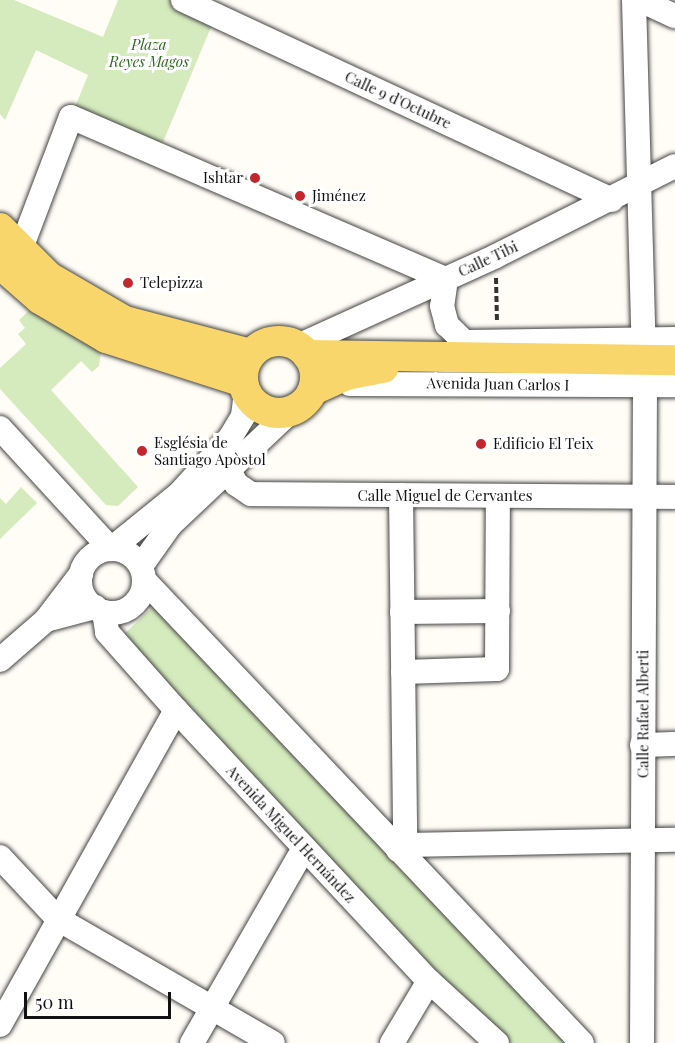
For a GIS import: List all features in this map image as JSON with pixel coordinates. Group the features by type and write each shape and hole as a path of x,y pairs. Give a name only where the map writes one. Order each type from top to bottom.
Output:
{"main road":[{"path":"0,228 10,258 40,299 106,338 247,376 262,408 272,412 309,396 314,371 303,350 268,342 247,376"},
{"name":"Avenida Juan Carlos I","path":"309,396 346,375 482,348 644,362 675,360"},
{"name":"Avenida Juan Carlos I","path":"303,350 433,357"}],"street":[{"name":"Calle 9 d'Octubre","path":"183,0 612,200"},
{"name":"Calle Rafael Alberti","path":"634,0 644,362 642,1043"},
{"path":"640,0 675,16"},
{"path":"10,258 71,117 446,279 442,306 447,325 482,348"},
{"name":"Calle Tibi","path":"303,350 612,200 675,166"},
{"name":"Avenida Juan Carlos I","path":"309,396 395,383 644,362 675,339"},
{"name":"Avenida Juan Carlos I","path":"644,362 675,385"},
{"path":"0,660 46,621 92,556 111,549 179,494 230,438 243,416 247,376"},
{"path":"46,621 99,610 123,611 132,606 143,590 142,573 164,531 228,468 309,396"},
{"path":"0,428 111,549 130,555 142,573 402,848 582,1043"},
{"name":"Calle Miguel de Cervantes","path":"228,468 236,484 251,494 675,497"},
{"path":"401,495 402,848"},
{"path":"403,672 497,669 498,496"},
{"path":"81,574 82,592 99,610"},
{"name":"Avenida Miguel Hernández","path":"99,610 107,632 176,710 429,981 497,1043"},
{"path":"402,612 498,611"},
{"path":"0,1025 176,710"},
{"path":"642,745 675,744"},
{"path":"402,848 675,840"},
{"path":"192,1043 304,848"},
{"path":"0,857 58,919 273,1043"},
{"path":"392,1043 429,981"}],"path":[{"path":"482,348 496,256"}],"green space":[{"name":"Plaza Reyes Magos","path":"0,0 14,0 103,37 118,0 183,0 216,15 158,154 71,117 88,75 36,50 5,120 0,114"},
{"path":"33,307 101,351 99,366 92,372 81,361 51,390 138,487 118,506 106,505 0,389 0,368 26,344 18,334 25,328 19,320"},
{"path":"21,487 37,503 0,539 0,498 6,504"},
{"path":"158,602 572,1043 511,1043 431,971 121,637"}],"place":[{"name":"Ishtar","path":"255,178"},
{"name":"Jiménez","path":"300,196"},
{"name":"Telepizza","path":"128,283"},
{"name":"Edificio El Teix","path":"481,444"},
{"name":"Església de Santiago Apòstol","path":"142,451"}]}
